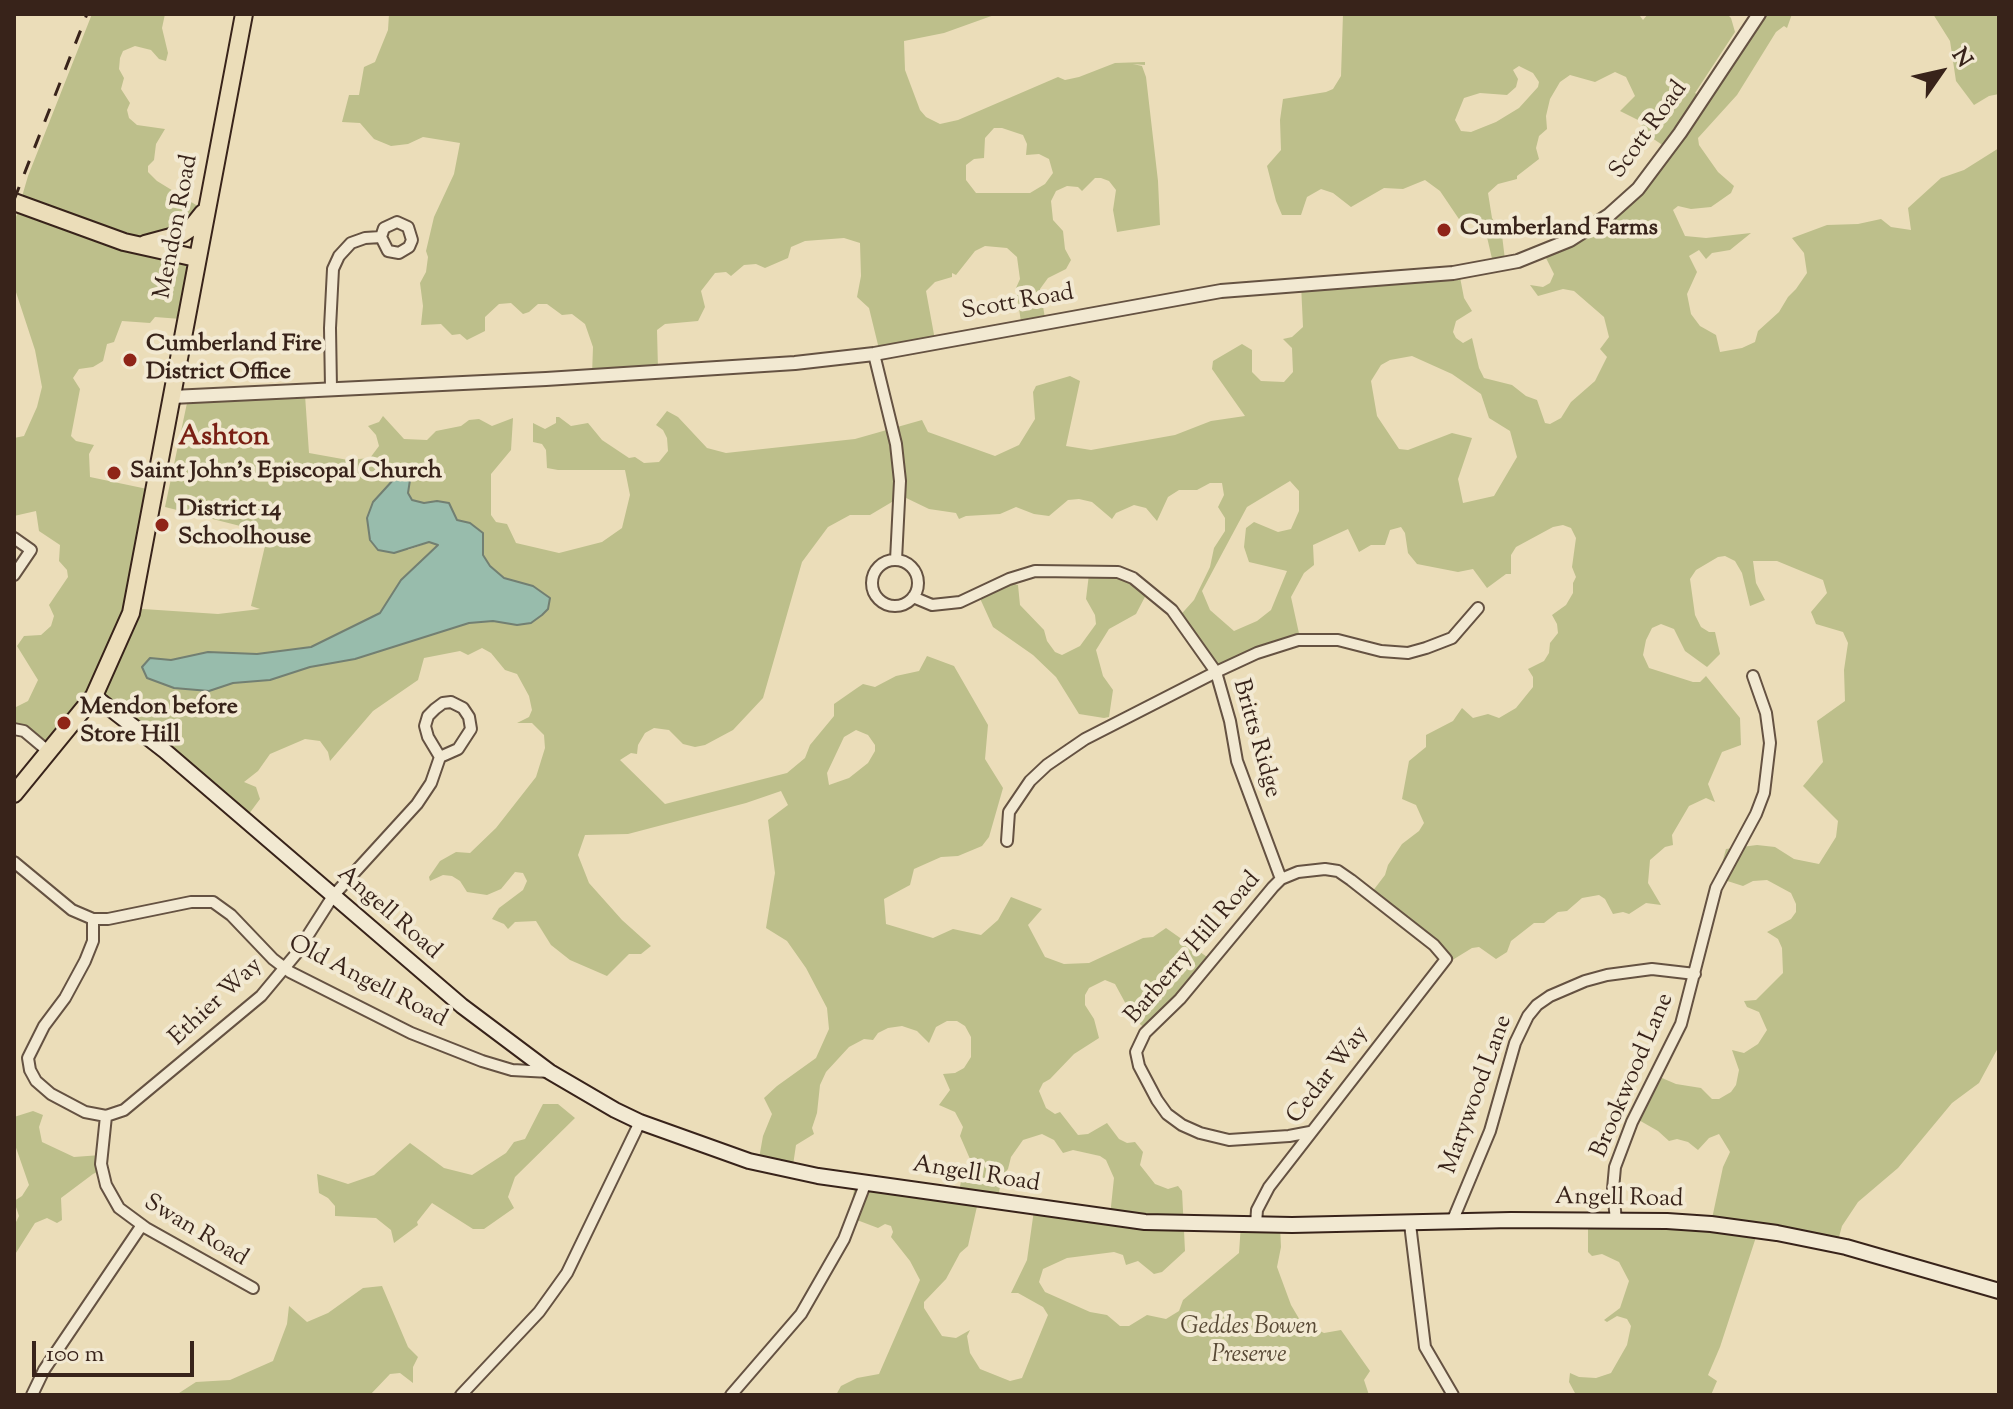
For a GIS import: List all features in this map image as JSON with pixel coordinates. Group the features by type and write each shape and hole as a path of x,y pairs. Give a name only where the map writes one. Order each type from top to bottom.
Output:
{"main road":[{"name":"Mendon Road","path":"14,794 94,696 131,613 244,14"},
{"path":"139,246 187,232 199,220 209,201"},
{"path":"14,202 139,246 196,258"},
{"name":"Angell Road","path":"94,696 165,751 462,1006 550,1072 640,1122 749,1161 818,1176 1145,1222 1410,1224 1616,1221 1711,1224 1846,1247 1999,1291"}],"street":[{"name":"Scott Road","path":"172,397 546,379 795,363 874,354 1194,295 1265,286 1453,273 1501,265 1532,257 1570,240 1592,227 1638,189 1680,133 1759,14"},
{"path":"331,388 333,269 339,256 351,243 381,237"},
{"path":"874,354 896,444 900,481 896,560 913,569 917,588 913,597"},
{"path":"14,538 31,550 14,575"},
{"name":"Britts Ridge","path":"896,560 877,568 872,577 876,597 895,607 913,597 932,605 960,602 1009,579 1035,571 1118,572 1133,578 1172,610 1216,672 1237,761 1281,879"},
{"path":"1007,841 1009,812 1030,781 1047,765 1085,739 1216,672 1257,653 1298,640 1338,640 1381,651 1408,653 1452,638 1478,608"},
{"name":"Brookwood Lane","path":"1616,1221 1613,1189 1615,1167 1632,1122 1681,1024 1716,888 1756,814 1768,771 1770,743 1766,713 1753,676"},
{"path":"451,702 463,708 469,717 471,729 458,749 440,757 425,726 428,716 435,709 451,702"},
{"path":"14,729 24,731 49,752"},
{"name":"Ethier Way","path":"106,1116 124,1110 261,996 312,931 333,896 417,804 431,783 440,757"},
{"path":"14,862 72,910 93,919 93,941 85,961 65,998 44,1026 28,1058 30,1070 36,1081 51,1094 85,1112 106,1116"},
{"name":"Barberry Hill Road","path":"1310,1132 1229,1140 1182,1125 1167,1114 1139,1066 1136,1052 1145,1033 1185,993 1281,879 1311,869 1338,871 1434,945 1446,959"},
{"name":"Old Angell Road","path":"93,919 108,919 191,902 213,902 231,915 284,967 411,1033 512,1070 550,1072"},
{"name":"Cedar Way","path":"1256,1224 1257,1210 1269,1187 1446,959"},
{"name":"Marywood Lane","path":"1452,1222 1490,1131 1515,1043 1537,1005 1550,996 1607,975 1652,969 1695,974"},
{"name":"Swan Road","path":"106,1116 101,1149 106,1185 119,1208 142,1225 253,1288"},
{"path":"461,1395 539,1312 562,1280 587,1237 640,1122"},
{"path":"731,1395 801,1314 837,1254 866,1182"},
{"path":"1410,1224 1425,1347 1453,1395"},
{"path":"32,1395 44,1370 142,1225"}],"green space":[{"name":"Geddes Bowen Preserve","path":"92,14 165,14 162,28 168,53 166,61 159,59 151,50 135,46 123,51 119,69 124,78 121,89 130,103 127,110 129,118 137,125 165,129 156,144 154,160 148,166 148,172 201,208 161,256 193,268 181,319 155,317 150,323 122,321 114,342 107,344 103,361 93,367 79,369 73,378 80,389 71,436 76,441 94,445 89,454 90,477 152,490 128,608 218,614 260,609 251,606 268,533 165,507 187,403 305,395 309,453 348,460 370,458 379,446 376,435 368,426 379,422 383,416 404,439 427,440 436,431 461,426 469,420 479,419 492,426 513,418 511,450 491,474 491,515 496,522 507,524 516,543 559,553 602,542 622,528 630,495 625,470 547,468 546,450 542,444 533,442 533,423 545,429 556,423 556,417 559,417 571,426 588,423 602,440 629,458 635,457 644,463 659,462 668,451 667,438 656,425 667,411 678,417 707,448 726,453 855,439 922,420 928,432 995,456 1019,445 1035,419 1033,392 1036,386 1070,376 1080,381 1066,446 1091,450 1175,435 1211,421 1245,416 1212,369 1213,361 1242,344 1252,350 1252,372 1261,381 1284,382 1293,372 1292,348 1283,339 1292,337 1303,327 1301,284 1459,272 1464,298 1472,311 1456,321 1453,332 1456,338 1463,343 1472,338 1484,378 1512,385 1537,400 1545,423 1550,424 1561,418 1571,402 1595,381 1607,357 1600,349 1609,337 1604,317 1574,291 1563,289 1538,296 1530,285 1543,287 1550,283 1554,274 1543,252 1610,214 1667,148 1649,136 1638,120 1620,111 1635,96 1626,77 1615,72 1595,82 1570,75 1560,82 1550,99 1547,129 1539,136 1536,148 1539,159 1517,179 1498,184 1488,193 1492,218 1502,235 1505,260 1493,263 1487,237 1469,221 1463,225 1440,191 1425,180 1403,189 1384,188 1351,207 1333,193 1321,189 1307,197 1301,215 1282,215 1267,166 1281,150 1283,99 1333,89 1341,76 1343,14 1642,14 1643,20 1648,14 1727,14 1735,32 1695,93 1702,98 1758,14 1792,14 1787,28 1784,26 1776,32 1737,95 1698,138 1699,145 1718,172 1734,186 1731,193 1711,207 1691,209 1678,206 1673,210 1685,236 1706,238 1751,233 1730,250 1712,253 1706,259 1699,250 1689,256 1697,272 1687,294 1691,314 1700,326 1716,335 1720,352 1755,342 1758,331 1779,312 1807,273 1804,253 1792,238 1827,225 1858,224 1881,219 1891,227 1911,230 1908,208 1941,178 1964,170 1999,148 1999,1046 1979,1083 1952,1103 1898,1168 1858,1202 1842,1226 1836,1248 1757,1234 1708,1375 1717,1381 1711,1395 1576,1395 1569,1382 1570,1373 1596,1378 1611,1373 1627,1345 1631,1326 1627,1319 1617,1316 1607,1322 1604,1320 1620,1308 1629,1281 1619,1262 1602,1254 1592,1256 1588,1252 1588,1224 1710,1228 1723,1167 1730,1152 1719,1134 1709,1138 1698,1150 1688,1142 1677,1139 1669,1141 1637,1119 1655,1075 1676,1084 1701,1088 1712,1099 1719,1099 1731,1092 1739,1070 1732,1050 1744,1053 1758,1044 1767,1030 1759,1012 1747,1007 1744,1001 1756,1000 1783,973 1782,948 1778,939 1767,932 1791,919 1796,912 1791,893 1767,880 1753,881 1743,886 1718,878 1726,849 1757,845 1775,847 1794,859 1819,864 1836,837 1838,821 1803,786 1823,762 1817,721 1845,701 1844,670 1848,643 1843,632 1816,624 1811,612 1827,593 1823,580 1777,561 1753,561 1756,583 1765,600 1750,606 1742,573 1735,561 1725,556 1718,557 1696,570 1690,579 1695,615 1701,627 1715,632 1720,654 1707,667 1685,651 1674,629 1661,624 1652,628 1646,640 1643,655 1649,668 1693,682 1700,682 1706,676 1740,718 1741,745 1722,752 1708,784 1715,802 1706,798 1689,806 1672,835 1673,845 1665,847 1650,860 1648,883 1661,905 1646,903 1629,914 1613,914 1605,899 1599,895 1582,898 1567,911 1558,912 1544,923 1534,923 1511,941 1507,952 1496,959 1479,947 1472,948 1441,967 1435,950 1369,896 1402,844 1424,823 1416,805 1402,799 1409,761 1426,747 1426,735 1453,721 1462,708 1473,718 1488,714 1499,718 1516,708 1533,687 1533,677 1528,669 1544,661 1549,653 1550,643 1558,633 1552,615 1566,605 1573,593 1576,577 1572,567 1576,538 1571,528 1563,525 1553,527 1516,547 1511,555 1511,574 1506,574 1487,588 1473,569 1458,572 1417,564 1408,553 1401,527 1390,530 1385,545 1371,545 1359,552 1348,529 1313,545 1314,565 1304,573 1291,597 1300,638 1215,673 1176,620 1194,600 1210,567 1214,548 1225,531 1225,518 1218,507 1224,495 1222,483 1210,483 1197,490 1179,490 1168,497 1157,521 1146,508 1134,505 1116,513 1112,519 1092,502 1079,499 1068,500 1049,516 1016,507 1000,514 959,519 956,513 929,509 902,496 870,515 850,515 828,527 802,562 763,698 733,730 695,747 683,744 669,730 654,728 645,733 637,754 631,753 620,760 665,804 787,773 805,758 810,745 834,716 834,704 863,684 875,687 896,676 919,671 927,656 954,666 988,725 985,759 1003,788 989,837 982,846 958,856 941,857 914,869 910,885 884,899 886,924 933,938 953,929 981,935 998,920 1011,897 1042,909 1028,925 1045,957 1064,964 1089,963 1143,938 1153,937 1166,928 1210,959 1147,1030 1134,1019 1115,984 1105,980 1089,988 1085,1005 1094,1019 1099,1038 1074,1054 1043,1083 1039,1091 1046,1108 1055,1114 1060,1112 1078,1135 1088,1134 1107,1123 1119,1139 1127,1143 1135,1142 1143,1152 1140,1165 1155,1184 1168,1189 1178,1186 1182,1191 1185,1251 1162,1272 1154,1274 1138,1261 1126,1265 1123,1255 1114,1252 1067,1258 1043,1269 1039,1282 1045,1292 1090,1312 1107,1315 1120,1326 1129,1326 1147,1315 1166,1319 1179,1311 1183,1300 1239,1253 1241,1224 1280,1225 1281,1247 1277,1267 1291,1305 1301,1322 1324,1333 1341,1330 1370,1371 1364,1380 1369,1395 836,1395 841,1386 857,1378 879,1374 920,1280 891,1237 891,1226 885,1224 878,1228 849,1217 855,1185 958,1197 963,1171 970,1159 960,1136 963,1127 955,1112 939,1105 950,1090 943,1074 964,1068 971,1057 971,1037 965,1026 957,1021 947,1021 936,1027 929,1043 917,1031 902,1026 888,1028 873,1040 864,1039 849,1047 826,1072 820,1085 812,1128 814,1134 796,1145 792,1172 758,1164 763,1136 772,1114 764,1098 816,1058 829,1029 827,1008 806,968 787,941 766,928 775,873 768,820 788,805 781,791 628,834 585,835 578,855 589,883 622,920 651,946 641,954 629,954 607,976 570,960 551,945 536,921 515,922 508,929 492,919 499,908 523,890 527,881 523,873 515,872 501,889 487,895 467,892 460,881 452,876 443,875 430,881 429,877 440,861 456,852 470,853 496,828 536,777 545,748 544,735 532,723 517,723 529,717 532,710 529,696 517,674 505,670 491,653 482,648 468,655 460,651 424,658 418,680 373,711 330,761 320,741 305,739 270,754 258,771 244,782 256,787 260,799 243,822 97,694 44,756 36,746 14,733 14,708 28,701 38,680 17,646 24,636 41,635 51,626 54,616 49,605 68,577 67,570 59,561 60,545 39,531 36,511 14,516 14,438 24,436 42,387 35,350 14,286 14,224 28,176","holes":["1519,66 1533,73 1539,82 1538,87 1519,108 1496,122 1471,132 1461,131 1455,120 1464,98 1480,93 1507,95 1516,87 1518,79 1513,70","1412,356 1452,374 1481,394 1489,418 1510,431 1517,457 1494,496 1463,503 1458,479 1472,438 1452,433 1408,450 1399,449 1377,416 1371,381 1381,365","394,479 412,500 424,503 437,501 457,521 470,523 483,533 483,555 490,566 504,578 533,586 550,598 548,609 542,615 517,625 493,621 469,623 355,659 310,667 270,680 233,683 209,691 174,688 147,678 150,658 171,660 208,652 257,654 311,647 380,613 401,580 438,545 430,542 408,550","1290,481 1299,491 1299,511 1291,529 1278,532 1254,522 1246,528 1244,547 1249,562 1287,571 1271,610 1257,621 1234,631 1210,610 1202,591 1247,507","856,730 868,735 875,745 868,763 849,778 829,785 827,773 844,737","1042,1134 1054,1140 1063,1153 1073,1150 1100,1156 1106,1160 1114,1178 1110,1216 1034,1210 1027,1260 1011,1293 1018,1293 1043,1307 1048,1315 1022,1378 1010,1381 980,1369 970,1353 967,1336 970,1330 956,1338 942,1336 924,1308 924,1302 946,1279 960,1253 968,1246 978,1202 997,1203 1002,1176 1008,1169 1011,1157 1023,1140"]},
{"path":"389,14 997,14 944,33 904,41 905,70 920,110 940,124 958,120 1058,77 1065,80 1115,63 1145,62 1145,65 1133,64 1142,66 1146,77 1160,225 1117,232 1113,210 1116,190 1109,181 1095,178 1082,191 1078,187 1067,186 1056,191 1051,201 1053,220 1063,231 1065,249 1071,260 1066,269 1048,278 1040,289 1045,318 1021,322 1016,288 1020,279 1017,257 1007,248 985,246 975,251 956,275 952,273 952,277 935,282 926,291 935,340 879,349 869,308 857,297 861,276 860,243 844,238 805,241 791,247 788,258 765,268 756,264 744,265 731,276 726,272 715,273 701,291 705,307 698,321 665,324 657,330 658,369 592,375 593,347 585,324 572,314 562,315 547,304 538,304 523,314 511,303 499,304 485,317 485,331 467,340 460,334 452,335 441,324 421,325 423,306 420,283 426,272 426,251 434,217 454,174 460,143 423,137 408,144 391,146 374,139 360,123 342,122 349,95 359,95 364,67 375,62 388,30","holes":["994,128 1023,135 1027,144 1026,155 1039,154 1049,159 1053,173 1045,184 1030,193 976,193 966,180 966,165 974,159 984,158 985,138"]},
{"path":"1933,14 1999,14 1999,94 1974,105 1956,81 1950,41"},
{"path":"1089,574 1113,574 1148,591 1136,614 1109,629 1096,650 1103,676 1113,690 1109,717 1104,718 1079,714 1056,677 1033,655 993,627 978,594 1004,581 1018,585 1020,605 1044,630 1055,652 1062,655 1080,646 1096,624 1095,615 1086,599"},
{"path":"543,1104 558,1104 575,1118 515,1177 508,1197 514,1208 484,1229 473,1229 432,1203 417,1222 418,1225 394,1243 391,1230 376,1218 335,1216 335,1206 319,1193 317,1174 348,1184 374,1175 410,1143 444,1168 472,1175 506,1153 514,1142 525,1139"},
{"path":"33,1111 43,1115 39,1127 42,1142 74,1157 101,1155 101,1170 61,1198 62,1220 57,1223 47,1218 35,1223 14,1256 14,1226 19,1216 14,1201 22,1196 29,1185 14,1142 14,1117"},
{"path":"382,1286 408,1347 418,1357 413,1367 413,1383 400,1373 390,1374 370,1395 176,1395 196,1382 230,1380 273,1361 287,1324 289,1306 307,1322 328,1313 363,1288"}],"shaded area":[{"path":"394,479 410,480 408,493 412,500 449,503 457,520 470,523 483,533 483,555 490,566 504,578 533,586 550,598 548,609 531,623 469,623 355,659 310,667 270,680 233,683 209,691 174,688 147,678 142,667 150,658 171,660 208,652 257,654 311,647 380,613 401,580 438,545 429,542 394,553 378,550 370,540 367,518 373,502"}],"railway":[{"path":"14,200 87,14"}],"place":[{"name":"Cumberland Farms","path":"1444,230"},
{"name":"Cumberland Fire District Office","path":"130,360"},
{"name":"Saint John's Episcopal Church","path":"114,473"},
{"name":"District 14 Schoolhouse","path":"162,525"},
{"name":"Mendon before Store Hill","path":"64,723"}],"district":[{"name":"Ashton","path":"224,439"}]}
